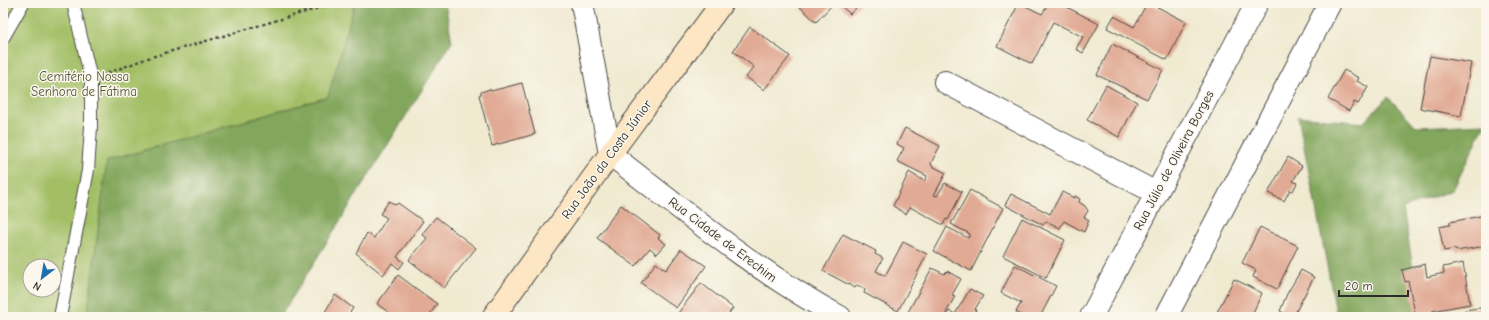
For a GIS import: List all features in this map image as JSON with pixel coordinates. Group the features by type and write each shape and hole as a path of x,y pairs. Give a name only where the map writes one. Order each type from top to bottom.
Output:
{"main road":[{"name":"Rua João da Costa Júnior","path":"493,317 610,154 722,3"}],"street":[{"path":"582,3 610,154"},
{"name":"Rua Júlio de Oliveira Borges","path":"1091,317 1256,3"},
{"path":"1166,317 1328,3"},
{"path":"945,82 1156,193"},
{"name":"Rua Cidade de Erechim","path":"610,154 766,273 808,300 840,317"}],"lane":[{"path":"3,38 23,3"},
{"path":"60,317 88,170 91,127 91,79 73,3"}],"path":[{"path":"91,79 148,58 336,3"}],"green space":[{"name":"Cemitério Nossa Senhora de Fátima","path":"3,3 355,3 328,97 107,161 87,317 3,317"},
{"path":"355,3 445,3 452,42 280,317 87,317 107,161 328,97"},
{"path":"1388,97 1417,127 1485,124 1453,190 1403,208 1421,317 1337,317 1298,116 1363,123"}],"building":[{"path":"796,3 834,3 816,22"},
{"path":"838,3 861,3 850,14"},
{"path":"1019,3 1042,14 1049,3 1063,3 1063,5 1099,24 1083,53 1076,49 1083,37 1053,22 1032,64 997,46"},
{"path":"1147,3 1150,3 1186,22 1167,60 1107,28 1114,16 1134,27"},
{"path":"750,27 790,56 764,90 746,77 754,67 733,51"},
{"path":"1112,44 1163,70 1147,99 1097,75"},
{"path":"1430,56 1471,63 1461,116 1420,108"},
{"path":"1344,70 1359,78 1357,81 1368,87 1358,104 1354,102 1349,111 1328,99"},
{"path":"522,83 535,134 492,146 479,95 481,92 490,89 491,91"},
{"path":"1106,85 1137,102 1119,137 1087,120"},
{"path":"905,128 940,146 931,163 932,166 946,173 934,195 937,196 945,183 962,192 948,220 946,219 943,225 910,207 906,214 893,206 909,172 924,181 927,176 897,161 904,148 897,144"},
{"path":"1288,157 1302,166 1293,181 1297,183 1293,191 1290,190 1284,201 1268,193"},
{"path":"970,190 1003,208 971,271 934,251 947,227 968,238 970,234 951,224"},
{"path":"1062,192 1074,198 1075,196 1080,199 1079,202 1085,206 1088,211 1084,217 1089,220 1084,232 1064,221 1060,228 1046,221 1043,225 1005,205 1011,194 1050,214"},
{"path":"389,201 396,205 398,203 423,221 397,257 404,262 399,269 392,263 383,275 356,253 367,233 374,238 387,218 380,214"},
{"path":"621,205 660,235 658,238 666,244 657,254 650,248 635,266 597,238"},
{"path":"1486,215 1486,246 1456,251 1455,249 1444,251 1439,227 1450,225 1450,222"},
{"path":"436,217 476,248 444,288 409,260 427,238 422,234"},
{"path":"1022,218 1065,240 1046,278 1003,256"},
{"path":"1260,227 1298,246 1277,289 1253,277 1256,270 1242,263"},
{"path":"843,234 876,251 875,254 883,258 876,271 885,276 903,242 927,254 898,311 864,293 865,289 857,285 855,288 823,271"},
{"path":"681,249 706,266 676,308 641,283 656,263 666,270"},
{"path":"1463,263 1470,304 1432,311 1433,317 1416,317 1408,281 1405,282 1402,270 1425,264 1427,277 1444,273 1443,267"},
{"path":"1015,265 1056,286 1040,317 1025,317 1016,312 1021,303 1001,293"},
{"path":"932,268 944,274 947,271 961,279 952,295 955,296 944,317 917,317 908,312"},
{"path":"1301,270 1314,277 1292,317 1280,311 1287,294"},
{"path":"398,275 437,304 428,317 395,317 377,304"},
{"path":"1234,279 1262,293 1251,317 1218,317 1220,313 1217,312"},
{"path":"701,283 733,308 726,317 675,317"},
{"path":"970,289 983,296 975,309 978,317 946,317 949,311 955,314"},
{"path":"335,295 353,308 347,317 322,317"},
{"path":"1486,307 1486,317 1467,317 1465,310"}]}
